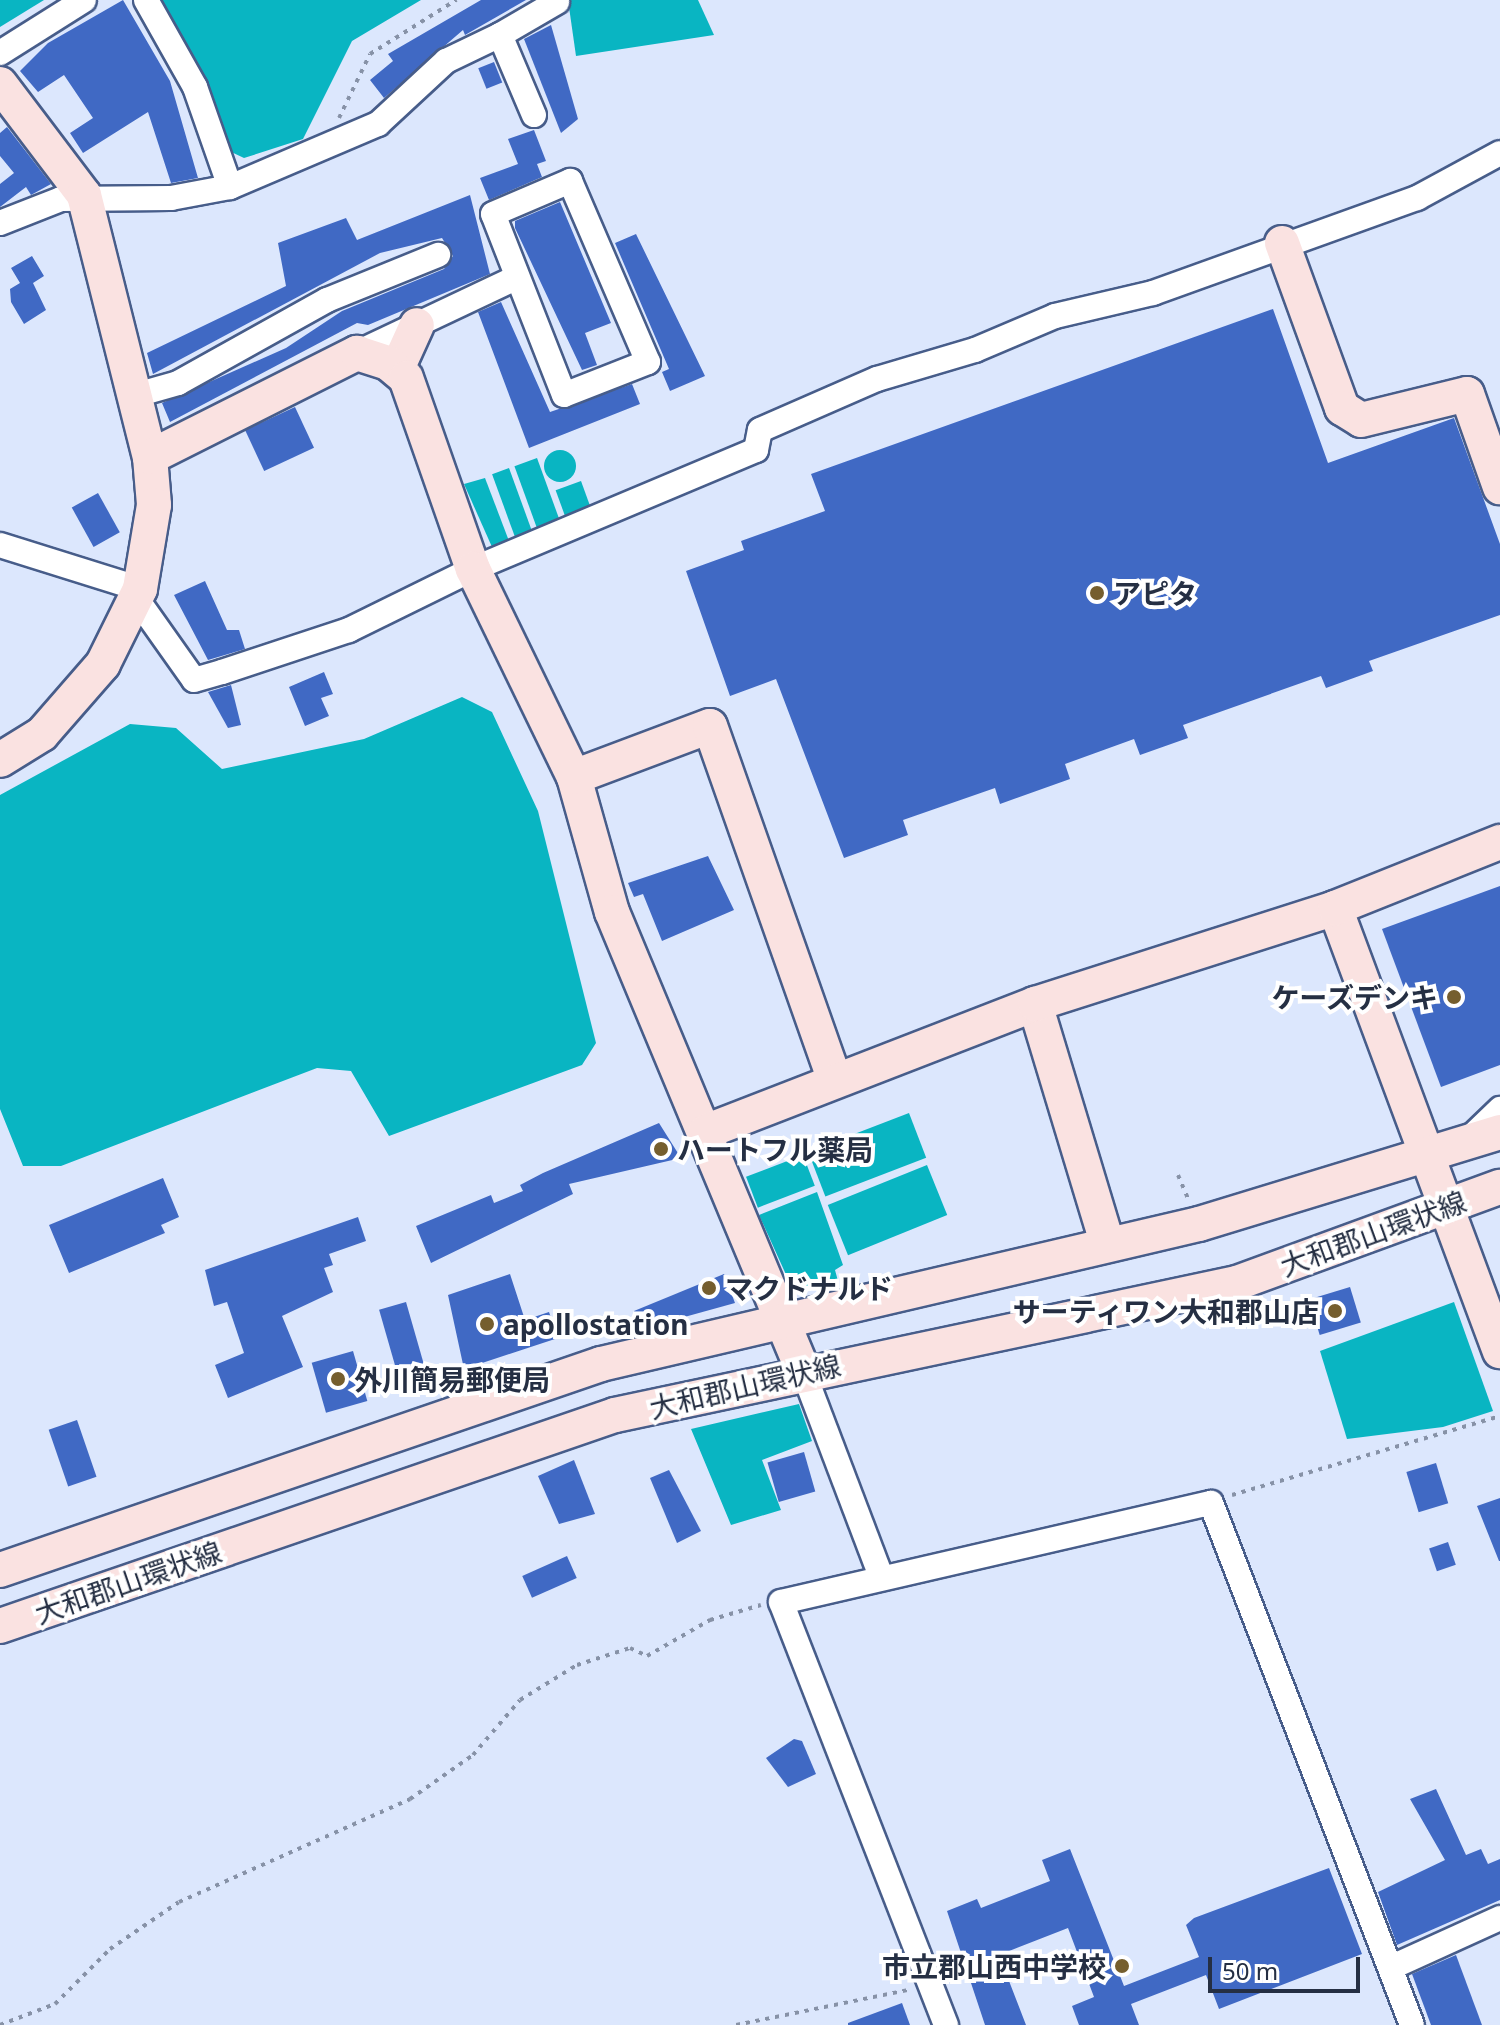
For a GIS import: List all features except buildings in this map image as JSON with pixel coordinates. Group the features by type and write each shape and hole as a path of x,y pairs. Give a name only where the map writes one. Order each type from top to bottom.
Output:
{"street":[{"path":"0,53 84,0"},
{"path":"146,0 195,87 230,187"},
{"path":"0,223 84,195 171,198 230,187 378,124 446,61 557,2"},
{"path":"500,35 534,115"},
{"path":"0,84 84,195 150,457 151,547 138,593 103,664 73,703 0,760"},
{"path":"0,545 138,593 194,680 349,630 473,569 756,450 760,430 877,379 975,350 1055,316 1153,293 1282,243 1417,198 1500,153"},
{"path":"570,181 648,362 564,395 516,278 493,214 570,181"},
{"path":"1282,243 1342,408 1361,420 1456,391 1467,394 1500,487"},
{"path":"136,395 178,383 327,300 438,255"},
{"path":"150,457 357,353 516,278"},
{"path":"397,369 417,325"},
{"path":"357,353 397,369 414,389 473,569 574,777 612,912 803,1371 881,1576"},
{"path":"574,777 710,726 834,1078"},
{"path":"705,1132 834,1078 1035,1004 1335,908 1500,842"},
{"path":"1335,908 1500,1351"},
{"path":"1035,1004 1107,1242"},
{"path":"1463,1146 1500,1109"},
{"name":"大和郡山環状線","path":"0,1570 601,1364 783,1323 1107,1242 1427,1159 1500,1132"},
{"name":"大和郡山環状線","path":"0,1626 615,1415 803,1371 1237,1283 1497,1189"},
{"path":"946,2025 781,1602 881,1576 1211,1503 1412,2025"},
{"path":"1392,1967 1500,1918"}],"path":[{"path":"328,146 370,54 456,0"},
{"path":"1211,1503 1500,1416"},
{"path":"0,2025 55,2004 110,1949 179,1902 410,1799 473,1755 520,1700 577,1665 630,1648 647,1656 710,1620 781,1602"},
{"path":"736,2025 930,1987"}],"water":[{"path":"0,0 44,0 0,27"},
{"path":"157,0 421,0 352,41 303,139 244,158 227,150"},
{"path":"568,0 698,0 714,35 576,56"},
{"path":"560,450 571,455 576,466 571,477 560,482 549,477 544,466 549,455"},
{"path":"537,458 560,521 537,529 514,466"},
{"path":"509,468 532,531 515,537 492,474"},
{"path":"485,478 509,541 492,547 464,484"},
{"path":"581,481 591,509 566,518 556,490"},
{"path":"462,697 492,712 538,811 596,1043 582,1065 389,1136 351,1071 317,1068 61,1166 23,1166 0,1109 0,795 130,724 176,728 222,769 364,739"},
{"path":"909,1113 926,1158 825,1197 808,1152"},
{"path":"803,1155 815,1186 758,1208 746,1177"},
{"path":"927,1165 947,1215 848,1255 828,1205"},
{"path":"817,1192 843,1265 835,1270 838,1281 793,1290 759,1215"},
{"path":"1454,1302 1493,1411 1443,1427 1347,1439 1320,1351"},
{"path":"799,1404 812,1441 762,1460 781,1510 731,1525 691,1429"}],"place":[{"name":"アピタ","path":"1097,593"},
{"name":"ケーズデンキ","path":"1454,997"},
{"name":"ハートフル薬局","path":"661,1149"},
{"name":"マクドナルド","path":"709,1288"},
{"name":"サーティワン大和郡山店","path":"1335,1311"},
{"name":"apollostation","path":"487,1324"},
{"name":"外川簡易郵便局","path":"338,1379"},
{"name":"市立郡山西中学校","path":"1122,1966"}]}
